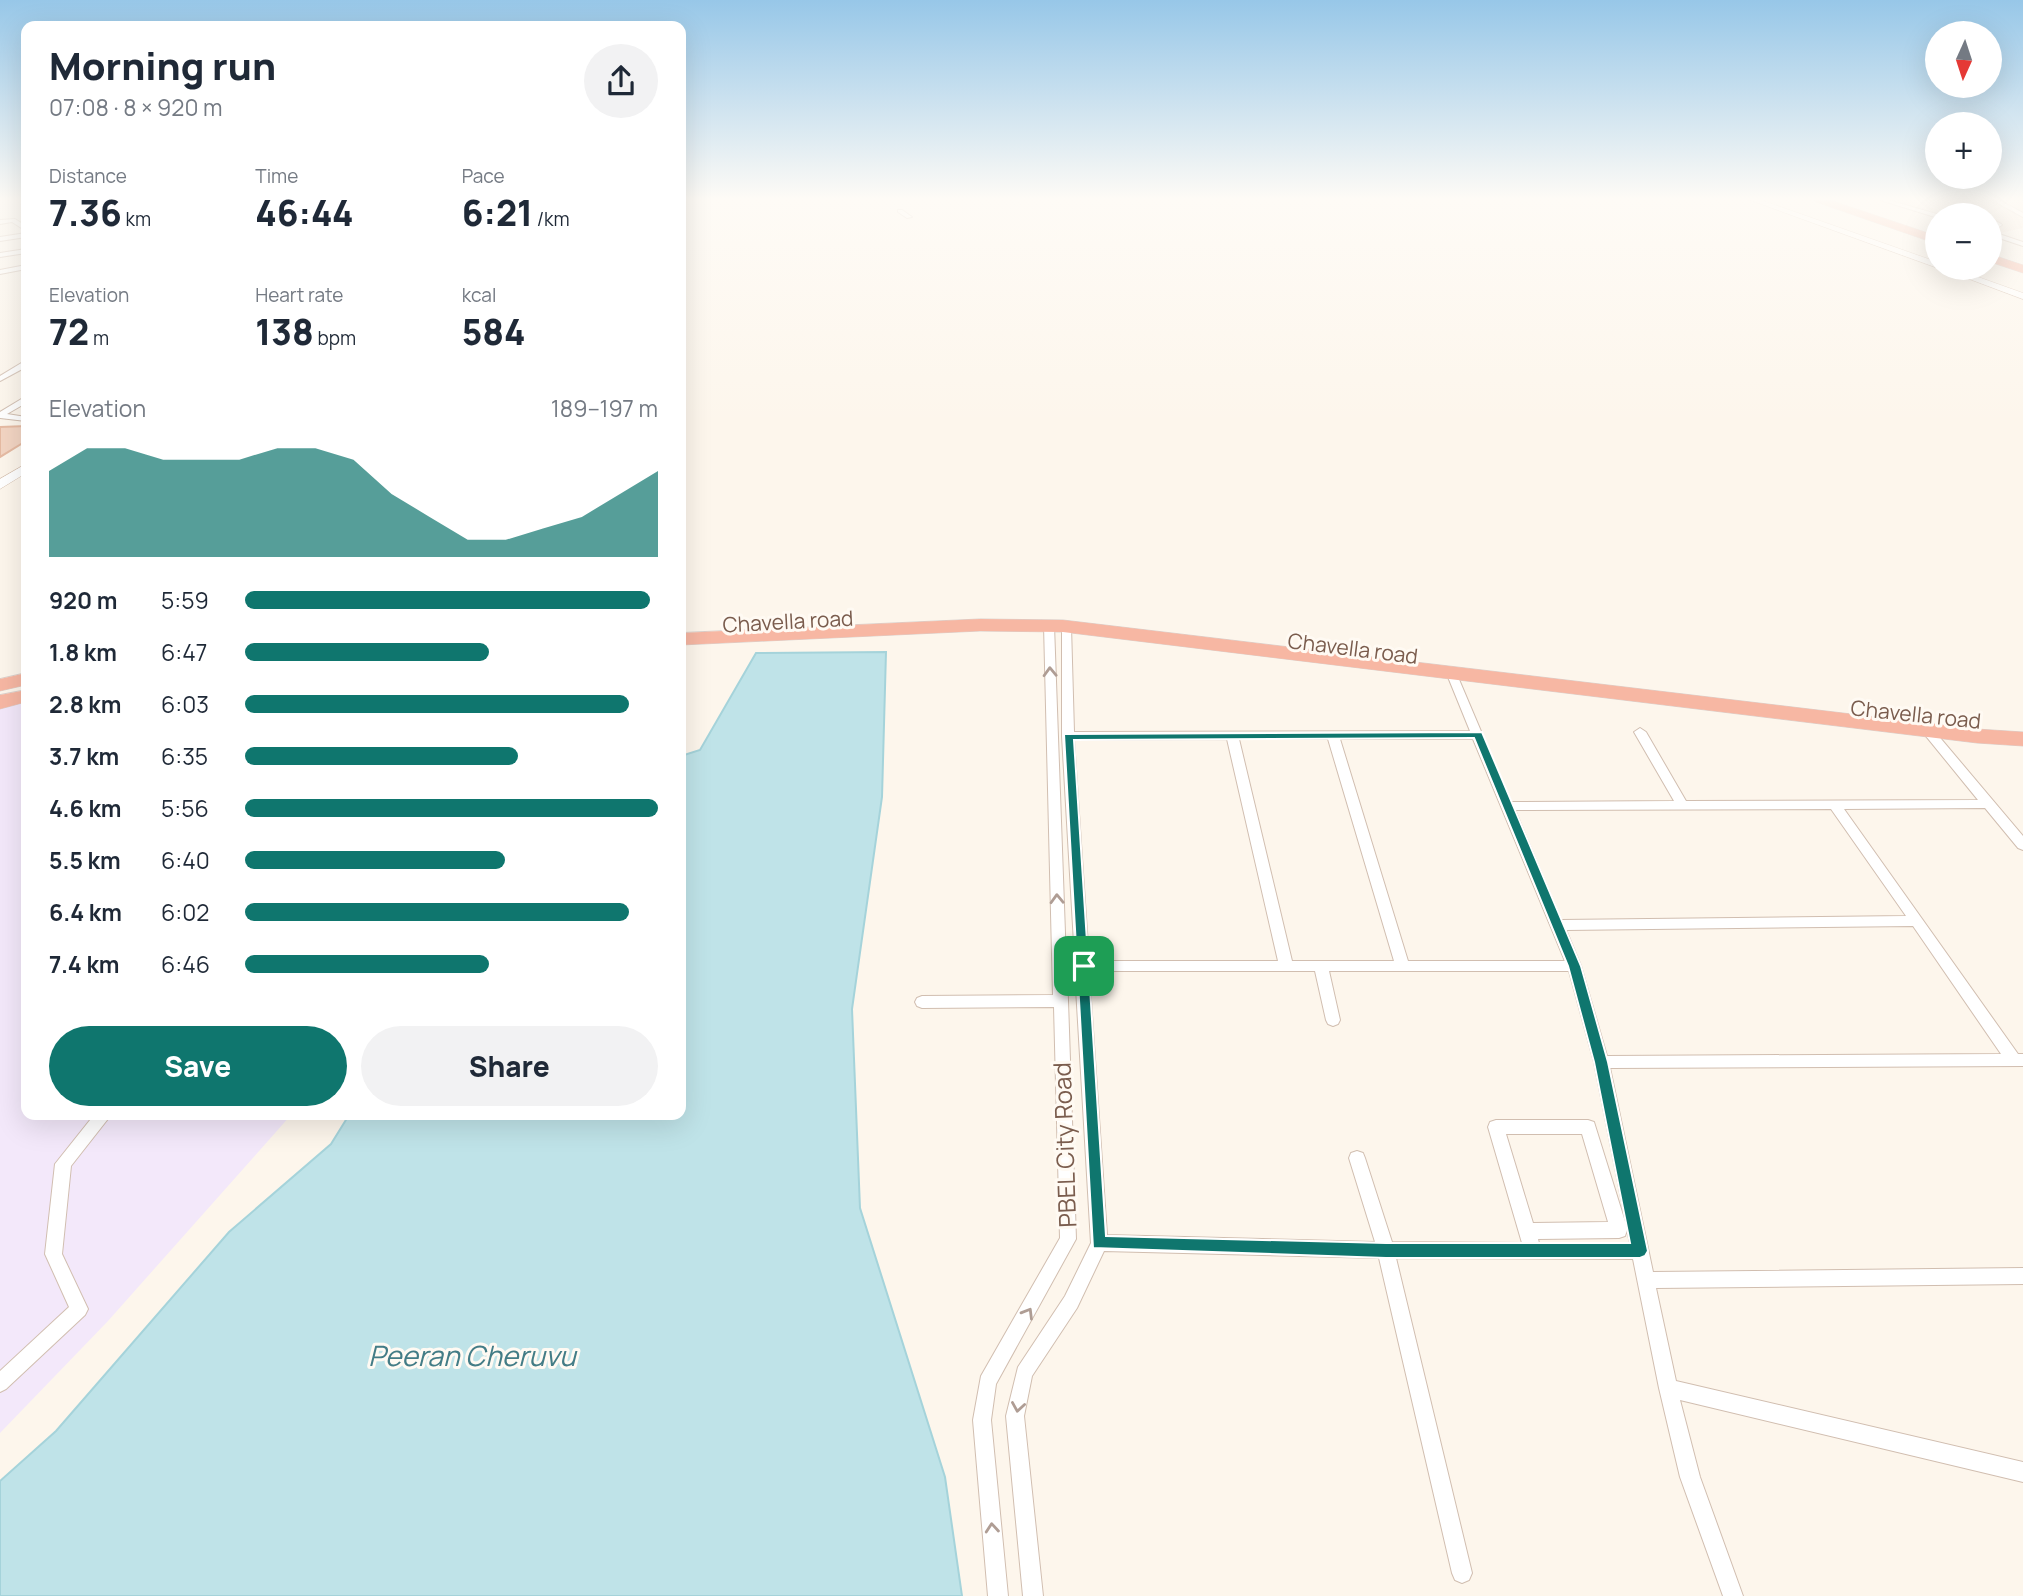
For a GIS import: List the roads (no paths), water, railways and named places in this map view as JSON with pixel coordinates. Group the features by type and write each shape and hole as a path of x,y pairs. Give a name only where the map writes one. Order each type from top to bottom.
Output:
{"highway":[{"name":"Chavella road","path":"686,626 972,612 1067,613 1684,694 1927,730 2023,739"},
{"name":"Chavella road","path":"686,639 979,625 1058,626 1451,672 2023,725"},
{"path":"0,685 21,680"},
{"path":"0,702 21,697"}],"main road":[{"path":"1978,280 2023,296"},
{"path":"0,485 21,471"}],"street":[{"path":"0,366 21,368"},
{"path":"0,379 21,369"},
{"path":"0,415 21,403"},
{"path":"0,415 21,418"},
{"name":"PBEL City Road","path":"1033,1596 1016,1416 1024,1373 1071,1302 1099,1243 1084,966 1058,626"},
{"name":"PBEL City Road","path":"998,1596 982,1420 987,1381 1068,1239 1059,966 1058,626"},
{"path":"1451,672 1574,966 1601,1062 1668,1388 1690,1477 1733,1596"},
{"path":"1927,730 1989,804 2018,833 2023,845"},
{"path":"1640,732 1682,804"},
{"path":"1068,736 1478,735"},
{"path":"1233,736 1286,966"},
{"path":"1334,736 1403,966"},
{"path":"1508,806 1989,804"},
{"path":"1835,805 2018,1060"},
{"path":"1557,925 1917,921"},
{"path":"1059,966 1574,966"},
{"path":"1321,966 1334,1020"},
{"path":"922,1002 1060,1001"},
{"path":"1601,1062 2018,1060"},
{"path":"0,1383 79,1309 52,1254 63,1164 99,1120"},
{"path":"1528,1231 1619,1230 1588,1127 1496,1127 1533,1250"},
{"path":"1357,1158 1386,1250 1462,1573"},
{"path":"1099,1243 1386,1250 1640,1251"},
{"path":"1646,1280 2023,1276"},
{"path":"1668,1388 2023,1472"}],"water":[{"name":"Peeran Cheruvu","path":"886,652 882,797 852,1009 860,1208 945,1477 962,1596 0,1596 0,1481 56,1431 229,1232 331,1144 346,1120 686,1120 686,754 700,750 756,653"}]}
